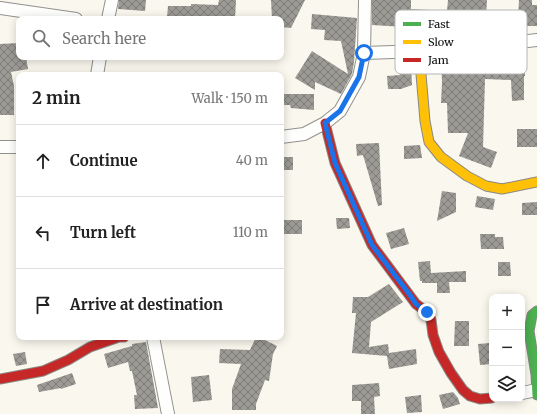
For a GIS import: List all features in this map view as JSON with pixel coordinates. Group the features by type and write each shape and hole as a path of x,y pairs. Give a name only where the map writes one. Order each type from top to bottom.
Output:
{"street":[{"path":"109,16 112,0"},
{"path":"284,137 304,134 325,123 340,111 359,77 364,53 365,0"},
{"path":"0,8 55,16"},
{"path":"527,41 537,40"},
{"path":"364,53 395,52"},
{"path":"97,72 99,60"},
{"path":"422,74 425,121 429,142 441,157 467,176 486,186 502,189 537,182"},
{"path":"325,123 335,163 372,245 413,300 427,312 431,320 433,335 438,352 450,373 463,390 470,396 480,399 489,398"},
{"path":"0,147 16,147"},
{"path":"537,311 532,315 529,331 534,360 537,395"},
{"path":"0,379 43,371 68,360 90,347 111,340"},
{"path":"154,340 168,414"},
{"path":"525,392 537,390"}],"building":[{"path":"119,0 146,0 145,11 118,9"},
{"path":"219,0 236,0 235,16 167,16 168,6 191,6 191,4 218,5"},
{"path":"271,0 305,0 291,28 284,27 284,16 272,16"},
{"path":"372,0 411,0 411,9 429,10 395,10 395,26 372,25"},
{"path":"448,0 487,0 486,10 447,10"},
{"path":"519,0 532,0 532,5 537,5 537,26 527,26 527,10 518,10"},
{"path":"312,14 357,18 352,74 341,94 315,82 315,90 295,78 312,51 348,74 341,41 324,40 325,30 311,29"},
{"path":"16,43 16,60 26,60 28,69 11,72 14,86 14,115 0,115 0,44"},
{"path":"411,74 412,85 401,89 388,89 387,76"},
{"path":"442,74 525,74 524,100 512,101 511,80 485,79 483,147 497,152 491,168 459,156 468,133 448,133 447,103 441,103"},
{"path":"284,94 314,94 314,110 291,108 290,105 284,105"},
{"path":"517,129 537,129 537,147 517,147"},
{"path":"379,143 382,205 378,206 363,155 357,156 356,144"},
{"path":"420,145 422,158 404,159 404,146"},
{"path":"284,157 293,157 293,170 284,170"},
{"path":"442,191 456,193 456,212 437,221"},
{"path":"477,196 495,199 493,210 475,207"},
{"path":"537,202 537,215 522,215 522,203"},
{"path":"336,218 349,218 350,228 337,229"},
{"path":"284,220 302,220 302,234 284,234"},
{"path":"404,228 409,244 391,249 386,233"},
{"path":"480,234 495,234 495,237 503,237 504,249 481,249"},
{"path":"430,261 431,273 466,271 466,282 449,282 450,293 437,293 437,283 422,283 422,281 420,281 418,262"},
{"path":"498,262 510,262 511,276 498,276"},
{"path":"389,284 403,302 371,322 369,347 388,344 389,353 416,349 417,364 389,369 387,356 352,353 356,313 352,313 353,297 368,297"},
{"path":"455,321 469,321 469,346 454,346"},
{"path":"255,340 265,340 277,346 273,354 269,381 265,380 256,404 256,410 232,410 232,389 241,364 219,363 220,349 250,350"},
{"path":"146,342 158,408 135,409 134,395 137,395 132,371 130,371 128,362 108,368 104,354 132,346 132,344"},
{"path":"489,343 489,364 480,365 478,344"},
{"path":"25,352 27,364 16,366 13,354"},
{"path":"72,373 76,384 61,389 39,392 37,385"},
{"path":"209,375 212,400 193,402 191,377"},
{"path":"379,383 380,396 374,397 375,414 361,414 361,401 352,401 352,385"},
{"path":"453,392 458,398 460,404 443,409 439,395"},
{"path":"421,395 422,412 407,413 405,397"}],"traffic: fast":[{"path":"537,311 532,315 529,331 536,375 537,395"}],"traffic: slow":[{"path":"421,74 425,121 429,142 441,157 467,176 486,186 502,189 537,182"}],"traffic: jam":[{"path":"325,123 335,163 372,245 416,304 427,312 431,320 433,335 439,352 463,390 470,396 480,399 489,398"},
{"path":"0,379 43,371 68,360 90,347 110,340"}],"route":[{"path":"364,53 359,77 340,111 325,123 335,163 372,245 416,304 427,312"}]}
